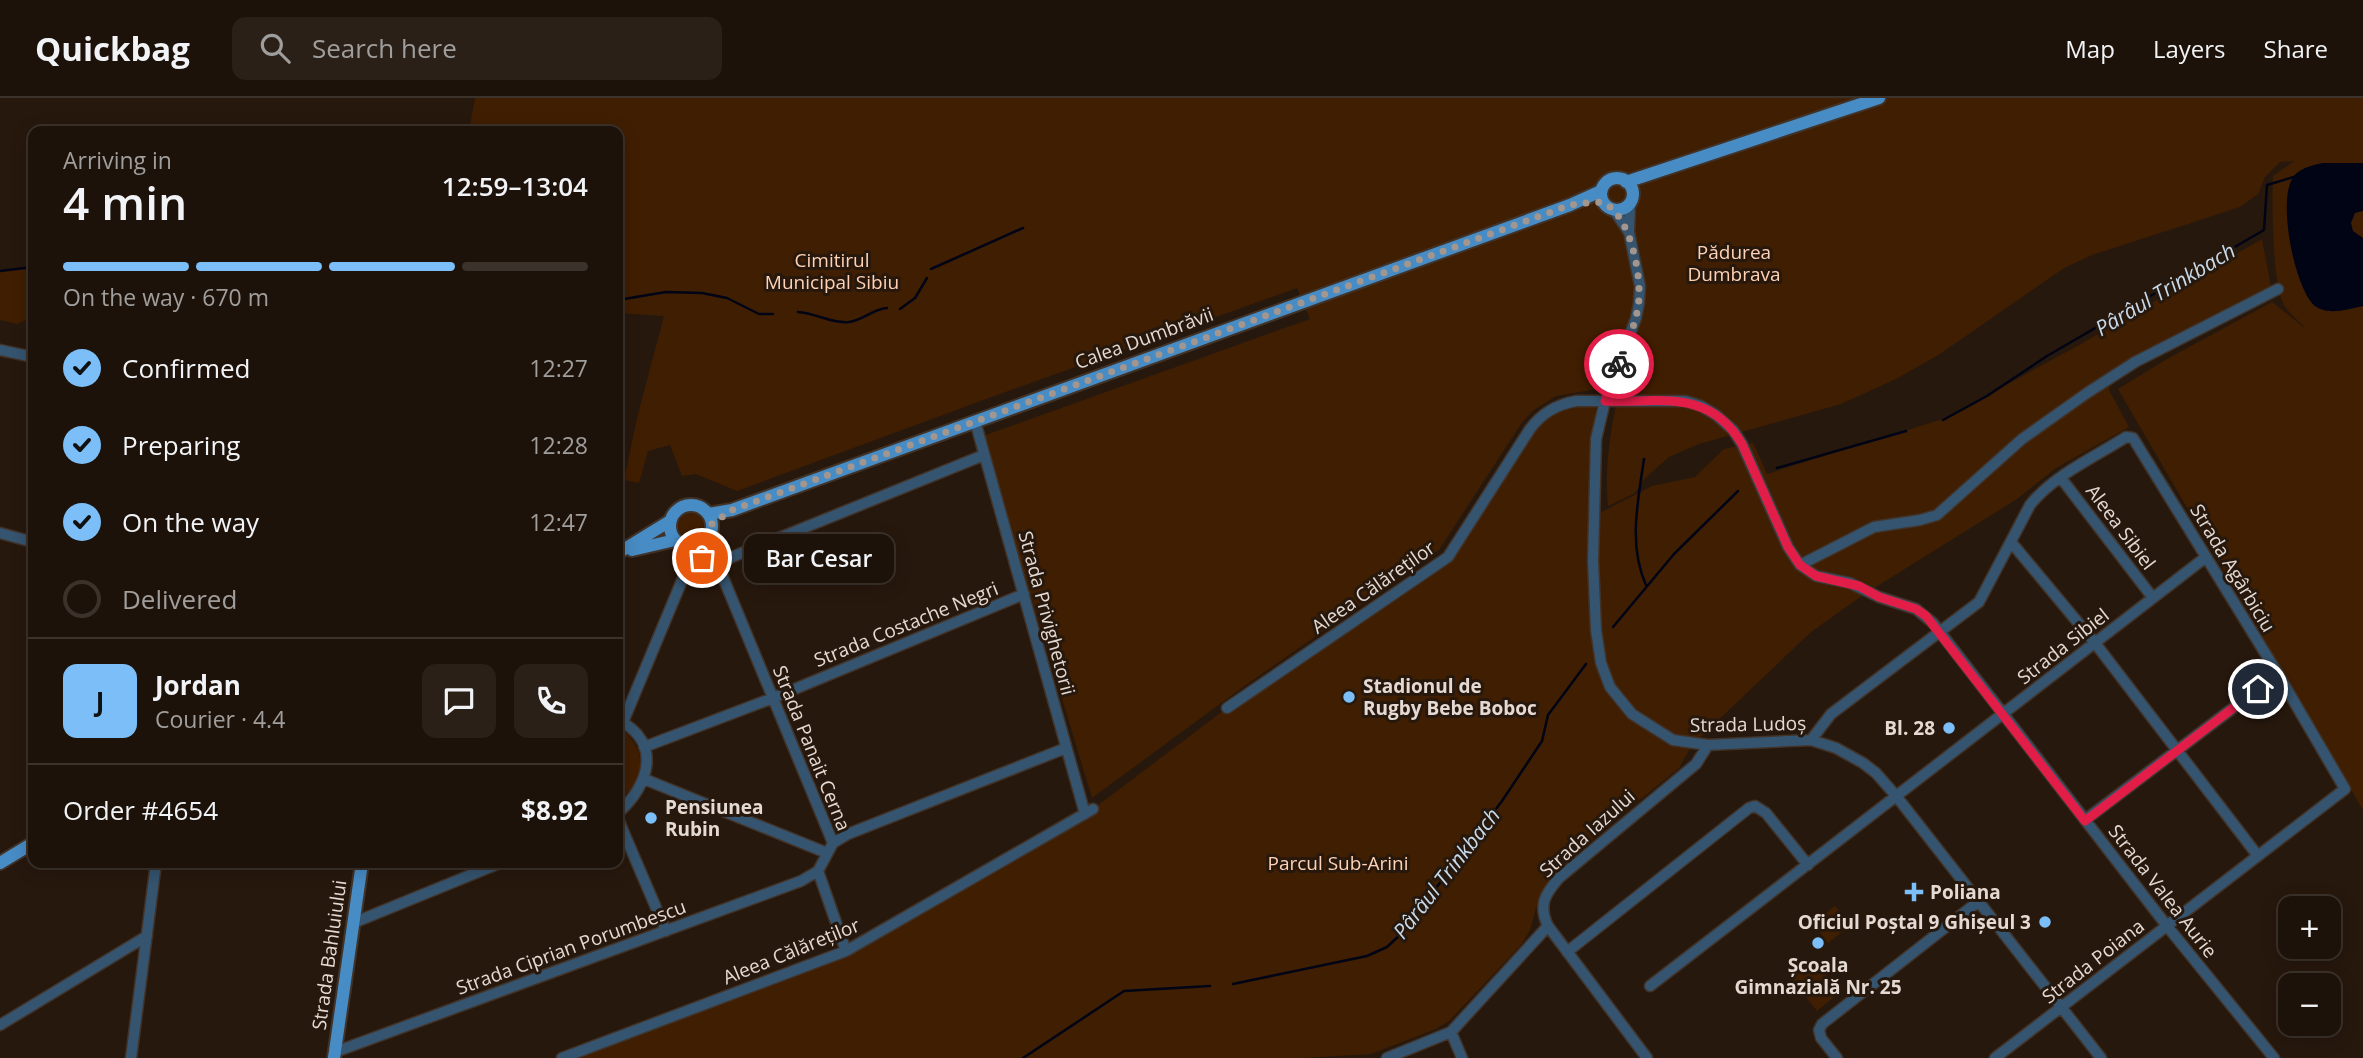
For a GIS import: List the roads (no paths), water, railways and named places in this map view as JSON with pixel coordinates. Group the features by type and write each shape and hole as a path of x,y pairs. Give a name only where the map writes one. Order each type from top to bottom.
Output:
{"main road":[{"path":"1653,174 1622,209 1606,201 1609,180 1626,182 1653,174 1879,98"},
{"path":"1626,182 1631,199"},
{"name":"Calea Dumbrăvii","path":"709,556 710,525 732,510 1570,205 1606,201"},
{"path":"678,542 670,528 670,521 674,513 686,505 700,507 710,525"},
{"path":"623,550 670,521"},
{"path":"623,552 678,542 709,556"},
{"path":"0,863 28,846"},
{"name":"Strada Bahluiului","path":"334,1056 361,868"}],"street":[{"name":"Strada Ludoș","path":"1631,199 1629,232 1640,286 1639,303 1605,401 1596,439 1593,550 1596,630 1603,668 1616,696 1642,721 1673,740 1708,746 1811,740 1836,748 1863,763 1876,773 1897,797 2101,1058"},
{"name":"Strada Ludoș","path":"1606,201 1629,232"},
{"path":"1605,401 1685,401 1702,406 1716,415 1733,430 1742,444 1788,547 1800,565 1874,527 1920,520 1942,512 2022,439 2087,393 2135,362 2278,289"},
{"path":"0,350 28,356"},
{"name":"Aleea Călăreților","path":"1227,708 1448,557 1530,429 1546,412 1576,401 1605,401"},
{"name":"Strada Privighetorii","path":"975,421 1066,748 1089,812"},
{"name":"Strada Agârbiciu","path":"2061,478 2126,437 2133,438 2278,674 2345,789"},
{"path":"623,714 688,566 985,455"},
{"path":"1811,740 1831,713 1979,602 2029,505 2061,478"},
{"name":"Aleea Sibiel","path":"2061,478 2153,598"},
{"name":"Strada Panait Cerna","path":"710,525 709,556 773,698 833,843 818,871"},
{"path":"0,533 28,541"},
{"path":"678,542 688,566"},
{"path":"2011,542 2095,643 2258,856"},
{"name":"Strada Sibiel","path":"1650,986 2206,557"},
{"name":"Strada Valea Aurie","path":"1800,565 1816,576 1850,583 1879,597 1916,609 1940,632 2167,926 2274,1058"},
{"name":"Strada Costache Negri","path":"644,747 773,698 1024,594"},
{"path":"2085,821 2278,674"},
{"path":"623,723 633,729 647,757 644,779 623,808"},
{"name":"Strada Iazului","path":"1548,926 1542,913 1542,901 1547,891 1559,878 1696,764 1708,746"},
{"path":"833,843 848,834 1066,748"},
{"path":"644,779 827,853"},
{"name":"Strada Poiana","path":"1995,1058 2345,789"},
{"path":"1567,952 1755,806 1766,813 1808,865"},
{"name":"Aleea Călăreților","path":"562,1058 846,951 1089,812"},
{"path":"623,831 666,931"},
{"path":"131,1058 155,868"},
{"path":"353,923 488,868"},
{"path":"818,871 846,951"},
{"name":"Strada Ciprian Porumbescu","path":"334,1056 801,881 818,871"},
{"path":"1837,1058 1821,1038 1819,1030 1822,1024 1979,901"},
{"path":"1387,1058 1451,1032 1548,926 1647,1058"},
{"path":"0,1025 147,936"},
{"path":"1451,1032 1462,1058"}],"water":[{"path":"2323,163 2363,163 2363,211 2355,213 2351,223 2353,231 2363,238 2363,306 2339,311 2320,309 2308,297 2295,264 2287,223 2289,187 2294,176 2303,169"}],"waterway":[{"name":"Pârâul Trinkbach","path":"1943,420 1987,396 2047,356 2264,230 2267,185 2297,176"},
{"path":"931,269 1023,228"},
{"path":"0,271 28,268"},
{"path":"900,309 915,298 927,278"},
{"path":"623,299 666,292 702,293 727,298 759,314 773,314"},
{"path":"798,312 849,322 887,308"},
{"name":"Pârâul Trinkbach","path":"1777,468 1906,431"},
{"path":"1644,459 1637,507 1636,539 1640,570 1646,585"},
{"name":"Pârâul Trinkbach","path":"1613,627 1674,554 1738,491"},
{"name":"Pârâul Trinkbach","path":"1233,984 1367,956 1387,947 1401,934 1502,801 1542,741 1548,715 1586,664"},
{"name":"Pârâul Trinkbach","path":"1023,1058 1124,991 1210,986"}],"place":[{"name":"Bar Cesar","path":"702,558"},
{"name":"Stadionul de Rugby Bebe Boboc","path":"1349,697"},
{"name":"Bl. 28","path":"1949,728"},
{"name":"Pensiunea Rubin","path":"651,818"},
{"name":"Poliana","path":"1914,892"},
{"name":"Oficiul Poștal 9 Ghișeul 3","path":"2045,922"},
{"name":"Școala Gimnazială Nr. 25","path":"1818,943"}],"park label":[{"name":"Pădurea Dumbrava","path":"1734,263"},
{"name":"Cimitirul Municipal Sibiu","path":"832,271"},
{"name":"Parcul Sub-Arini","path":"1338,863"}]}
